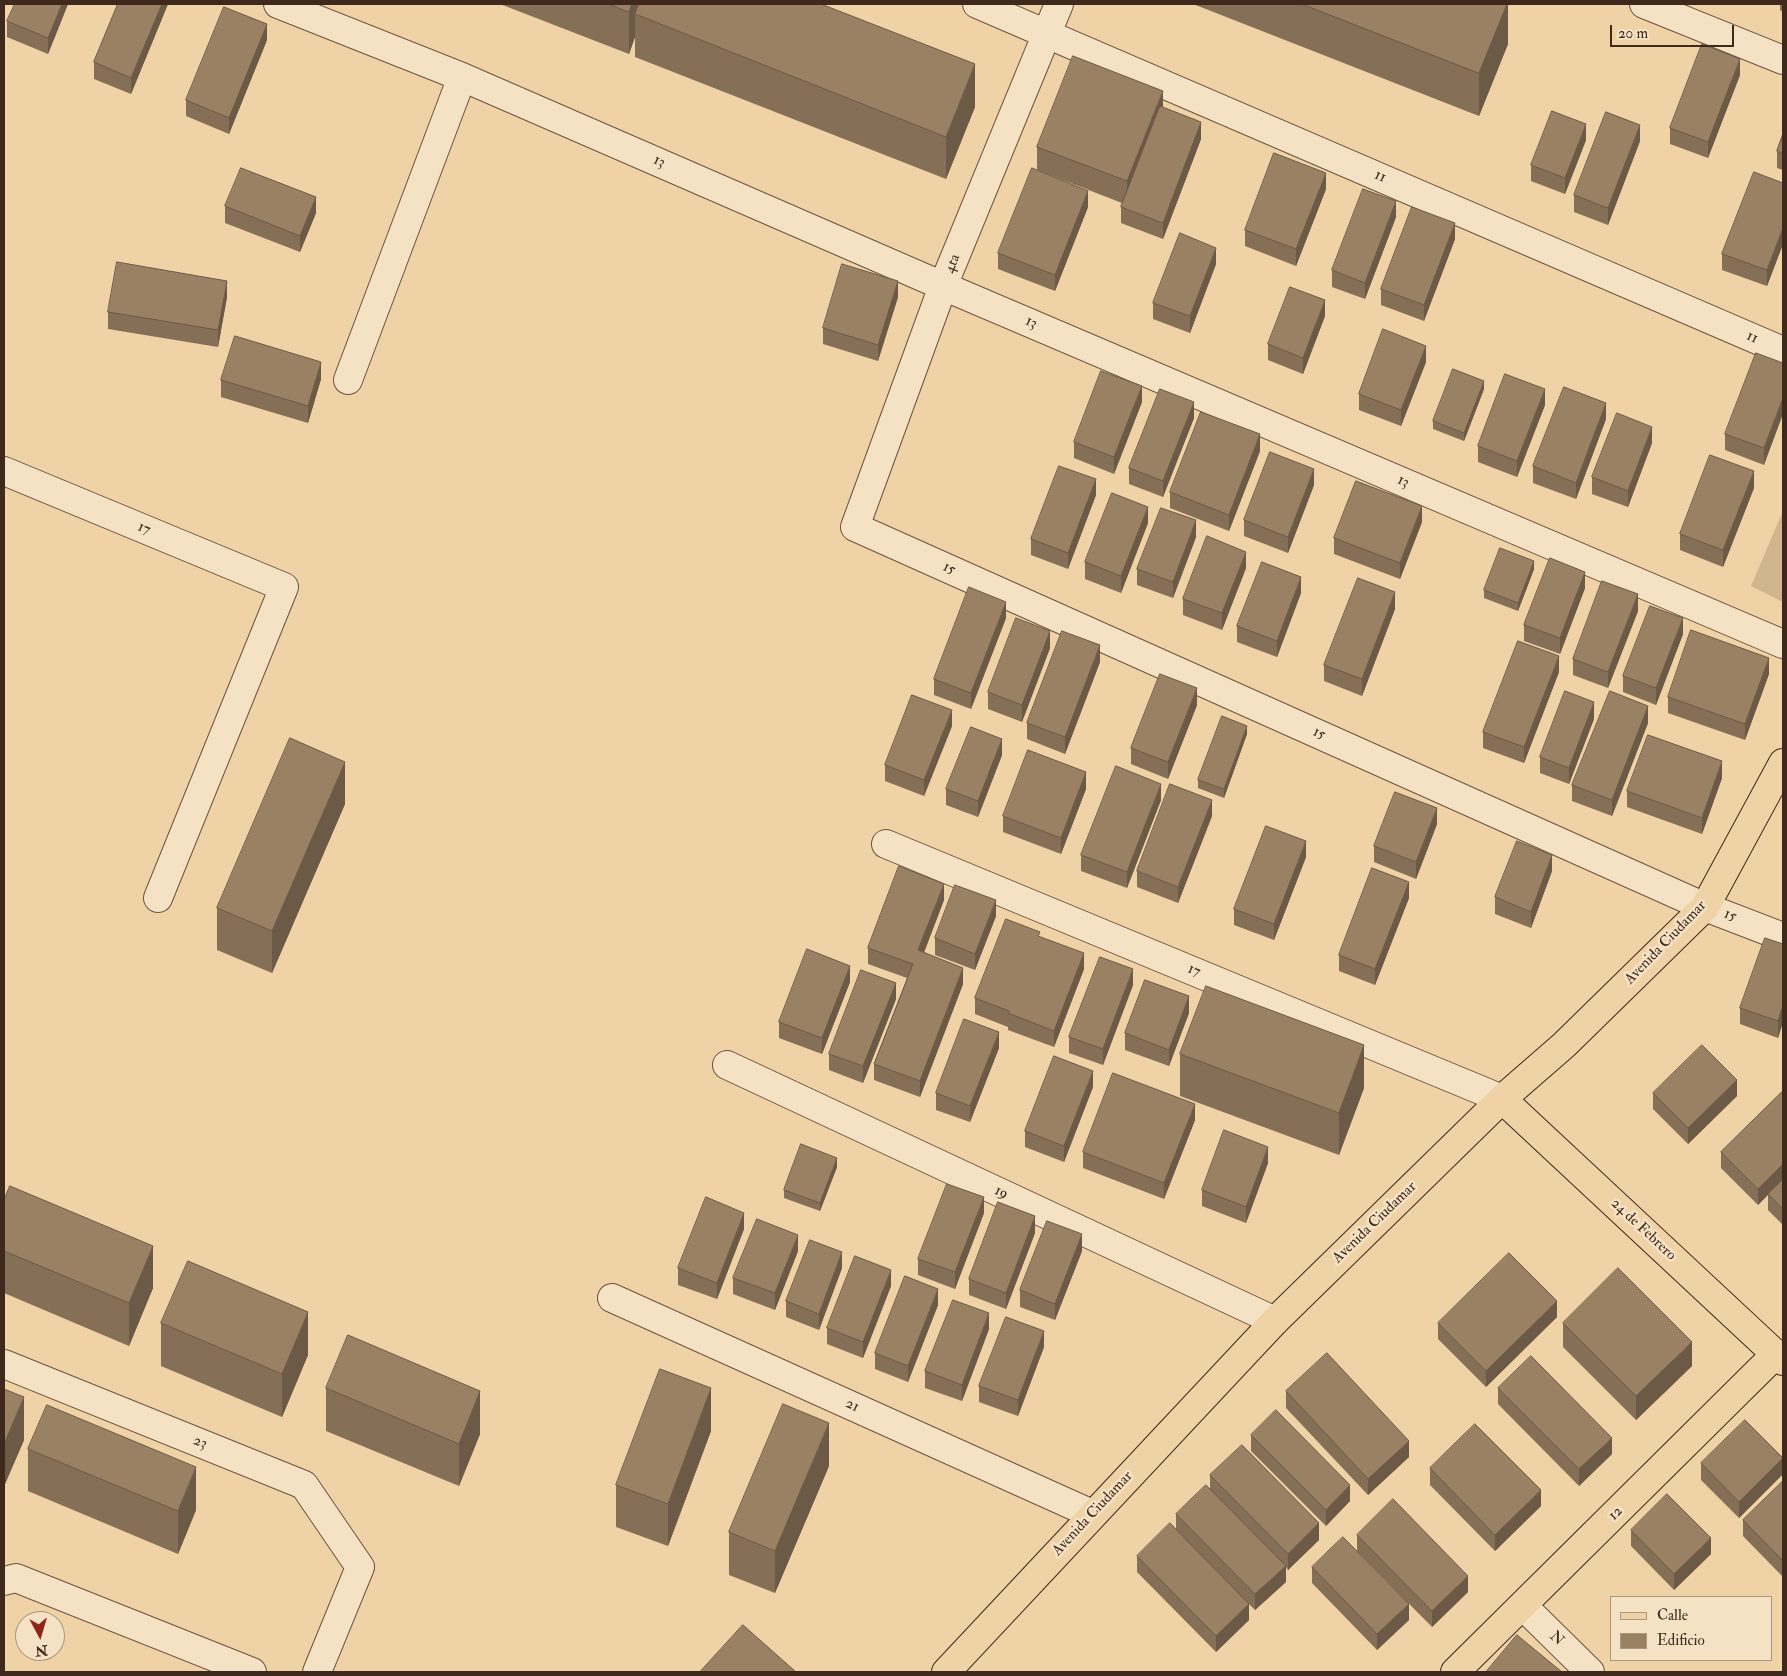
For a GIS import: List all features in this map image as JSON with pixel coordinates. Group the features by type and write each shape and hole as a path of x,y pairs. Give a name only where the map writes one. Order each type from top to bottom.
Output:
{"main road":[{"name":"Avenida Ciudamar","path":"946,1672 1275,1320 1502,1099 1564,1045 1705,907 1783,763"},
{"name":"24 de Febrero","path":"1502,1099 1780,1358"},
{"name":"12","path":"1455,1672 1780,1358"}],"street":[{"name":"13","path":"278,4 462,77 944,286 1783,644"},
{"name":"11","path":"977,4 1783,351"},
{"name":"4ta","path":"855,527 944,286 1059,4"},
{"path":"1644,4 1783,60"},
{"path":"348,380 462,77"},
{"name":"17","path":"4,471 284,587 158,898"},
{"name":"15","path":"855,527 1705,907 1783,937"},
{"name":"17","path":"886,844 1502,1099"},
{"name":"19","path":"726,1065 1275,1320"},
{"name":"21","path":"612,1298 1092,1514"},
{"name":"23","path":"4,1364 304,1485 360,1567 317,1672"},
{"path":"4,1581 16,1578 252,1672"},
{"name":"N","path":"1523,1606 1590,1672"}],"shaded area":[{"path":"1783,511 1783,602 1751,586"}],"building":[{"path":"15,4 62,4 48,38 7,21"},
{"path":"118,4 162,4 131,78 94,62"},
{"path":"609,4 632,4 629,12"},
{"path":"639,4 821,4 975,64 946,137 635,14"},
{"path":"1302,4 1507,4 1479,73"},
{"path":"224,7 267,24 229,118 186,100"},
{"path":"1702,44 1740,59 1708,142 1670,128"},
{"path":"1073,56 1163,91 1127,181 1037,147"},
{"path":"1160,106 1201,122 1163,223 1121,207"},
{"path":"1552,111 1586,124 1565,178 1531,165"},
{"path":"1606,112 1640,125 1608,208 1574,195"},
{"path":"1783,134 1783,154 1777,151"},
{"path":"1274,153 1326,173 1296,249 1245,230"},
{"path":"241,168 316,197 300,236 225,206"},
{"path":"1032,168 1088,191 1055,275 998,253"},
{"path":"1754,172 1783,183 1783,228 1767,270 1722,254"},
{"path":"1363,189 1396,201 1365,283 1332,270"},
{"path":"1412,207 1455,223 1424,305 1381,289"},
{"path":"1180,233 1216,248 1190,316 1153,303"},
{"path":"117,262 227,281 218,330 108,312"},
{"path":"842,264 898,281 878,345 823,328"},
{"path":"1290,287 1325,300 1303,358 1268,344"},
{"path":"1383,329 1426,346 1401,410 1359,394"},
{"path":"235,336 321,362 308,406 221,380"},
{"path":"1756,353 1783,363 1783,398 1764,448 1725,434"},
{"path":"1453,369 1484,381 1464,433 1433,421"},
{"path":"1101,371 1142,386 1114,457 1074,442"},
{"path":"1505,374 1545,389 1517,461 1478,446"},
{"path":"1564,387 1606,403 1576,483 1533,466"},
{"path":"1160,389 1194,402 1163,481 1129,468"},
{"path":"1201,412 1260,434 1229,515 1170,492"},
{"path":"1617,413 1652,427 1628,491 1592,477"},
{"path":"1270,452 1314,469 1288,537 1244,520"},
{"path":"1710,455 1754,471 1723,550 1680,534"},
{"path":"1059,466 1096,479 1068,553 1031,539"},
{"path":"1356,481 1422,506 1400,563 1334,538"},
{"path":"1112,493 1148,507 1121,576 1085,562"},
{"path":"1161,508 1196,520 1173,582 1137,569"},
{"path":"1207,536 1246,552 1222,613 1183,599"},
{"path":"1500,548 1534,561 1518,603 1484,590"},
{"path":"1550,558 1585,572 1560,638 1524,625"},
{"path":"1262,562 1301,577 1277,641 1237,626"},
{"path":"1358,578 1395,592 1362,679 1324,665"},
{"path":"1602,581 1638,594 1608,672 1573,659"},
{"path":"969,587 1006,602 971,693 934,679"},
{"path":"1650,606 1683,618 1656,688 1623,676"},
{"path":"1016,618 1050,631 1022,705 988,692"},
{"path":"1691,630 1769,658 1745,724 1668,697"},
{"path":"1062,631 1100,645 1065,737 1027,723"},
{"path":"1518,641 1559,656 1524,747 1483,732"},
{"path":"1160,674 1197,688 1168,762 1131,748"},
{"path":"1565,691 1594,702 1569,768 1540,757"},
{"path":"1610,691 1648,706 1612,800 1572,785"},
{"path":"912,695 952,710 924,780 885,765"},
{"path":"1222,716 1247,726 1224,789 1198,780"},
{"path":"971,727 1002,739 978,801 946,789"},
{"path":"1648,735 1722,761 1702,818 1627,791"},
{"path":"290,738 345,762 272,931 217,908"},
{"path":"1028,750 1086,772 1061,838 1003,816"},
{"path":"1116,766 1161,784 1127,872 1081,855"},
{"path":"1170,784 1212,800 1178,887 1137,871"},
{"path":"1395,792 1437,808 1416,862 1374,846"},
{"path":"1266,826 1306,841 1274,924 1234,909"},
{"path":"1517,841 1552,855 1531,912 1495,897"},
{"path":"899,866 944,884 918,950 963,968 920,1081 874,1064 913,964 868,948"},
{"path":"1372,868 1409,882 1375,969 1339,955"},
{"path":"955,885 996,900 975,954 935,938"},
{"path":"1006,919 1040,932 1038,936 1084,953 1054,1031 975,998"},
{"path":"1765,938 1783,944 1783,1005 1778,1021 1740,1008"},
{"path":"807,949 850,966 822,1038 779,1022"},
{"path":"1100,957 1133,969 1103,1049 1069,1037"},
{"path":"861,970 896,983 863,1066 829,1054"},
{"path":"1145,980 1189,996 1169,1050 1125,1033"},
{"path":"1206,986 1364,1045 1339,1113 1180,1054"},
{"path":"964,1019 999,1032 970,1106 936,1093"},
{"path":"1702,1045 1737,1080 1688,1128 1653,1093"},
{"path":"1054,1056 1093,1071 1064,1146 1025,1131"},
{"path":"1113,1073 1195,1104 1164,1183 1083,1152"},
{"path":"1783,1091 1783,1164 1758,1189 1721,1152"},
{"path":"1224,1130 1268,1147 1246,1207 1202,1190"},
{"path":"801,1144 837,1158 820,1203 784,1190"},
{"path":"1783,1179 1783,1209 1768,1194"},
{"path":"947,1184 984,1197 955,1272 918,1259"},
{"path":"10,1186 153,1246 129,1303 4,1251 4,1200"},
{"path":"706,1197 744,1213 717,1283 678,1268"},
{"path":"998,1202 1035,1216 1006,1293 969,1279"},
{"path":"757,1219 798,1235 775,1293 733,1278"},
{"path":"1047,1221 1082,1234 1055,1304 1020,1290"},
{"path":"810,1240 842,1252 819,1314 786,1301"},
{"path":"1509,1253 1557,1301 1486,1371 1438,1323"},
{"path":"855,1256 891,1270 863,1342 827,1328"},
{"path":"188,1261 308,1312 282,1374 161,1323"},
{"path":"1618,1268 1692,1342 1636,1396 1563,1323"},
{"path":"905,1276 938,1289 908,1366 875,1353"},
{"path":"953,1300 989,1313 962,1385 925,1371"},
{"path":"1006,1317 1044,1331 1018,1400 979,1386"},
{"path":"348,1335 480,1391 459,1444 326,1388"},
{"path":"1327,1353 1409,1441 1368,1479 1286,1391"},
{"path":"1531,1356 1612,1438 1579,1469 1498,1388"},
{"path":"660,1369 711,1388 668,1504 616,1485"},
{"path":"4,1389 24,1397 5,1442 4,1441"},
{"path":"783,1404 829,1423 775,1551 729,1532"},
{"path":"47,1405 196,1467 178,1511 28,1449"},
{"path":"1276,1410 1350,1485 1326,1510 1251,1435"},
{"path":"1745,1420 1783,1458 1739,1502 1701,1463"},
{"path":"1475,1424 1541,1490 1495,1535 1430,1468"},
{"path":"1242,1445 1319,1523 1288,1554 1210,1475"},
{"path":"1783,1481 1783,1561 1743,1520"},
{"path":"1206,1485 1286,1566 1255,1594 1176,1514"},
{"path":"1667,1494 1711,1538 1674,1574 1631,1530"},
{"path":"1393,1499 1468,1576 1432,1611 1357,1535"},
{"path":"1170,1523 1249,1604 1216,1636 1137,1556"},
{"path":"1343,1537 1409,1604 1377,1634 1312,1567"},
{"path":"743,1625 796,1672 700,1672"},
{"path":"1517,1635 1562,1672 1486,1672"}]}
